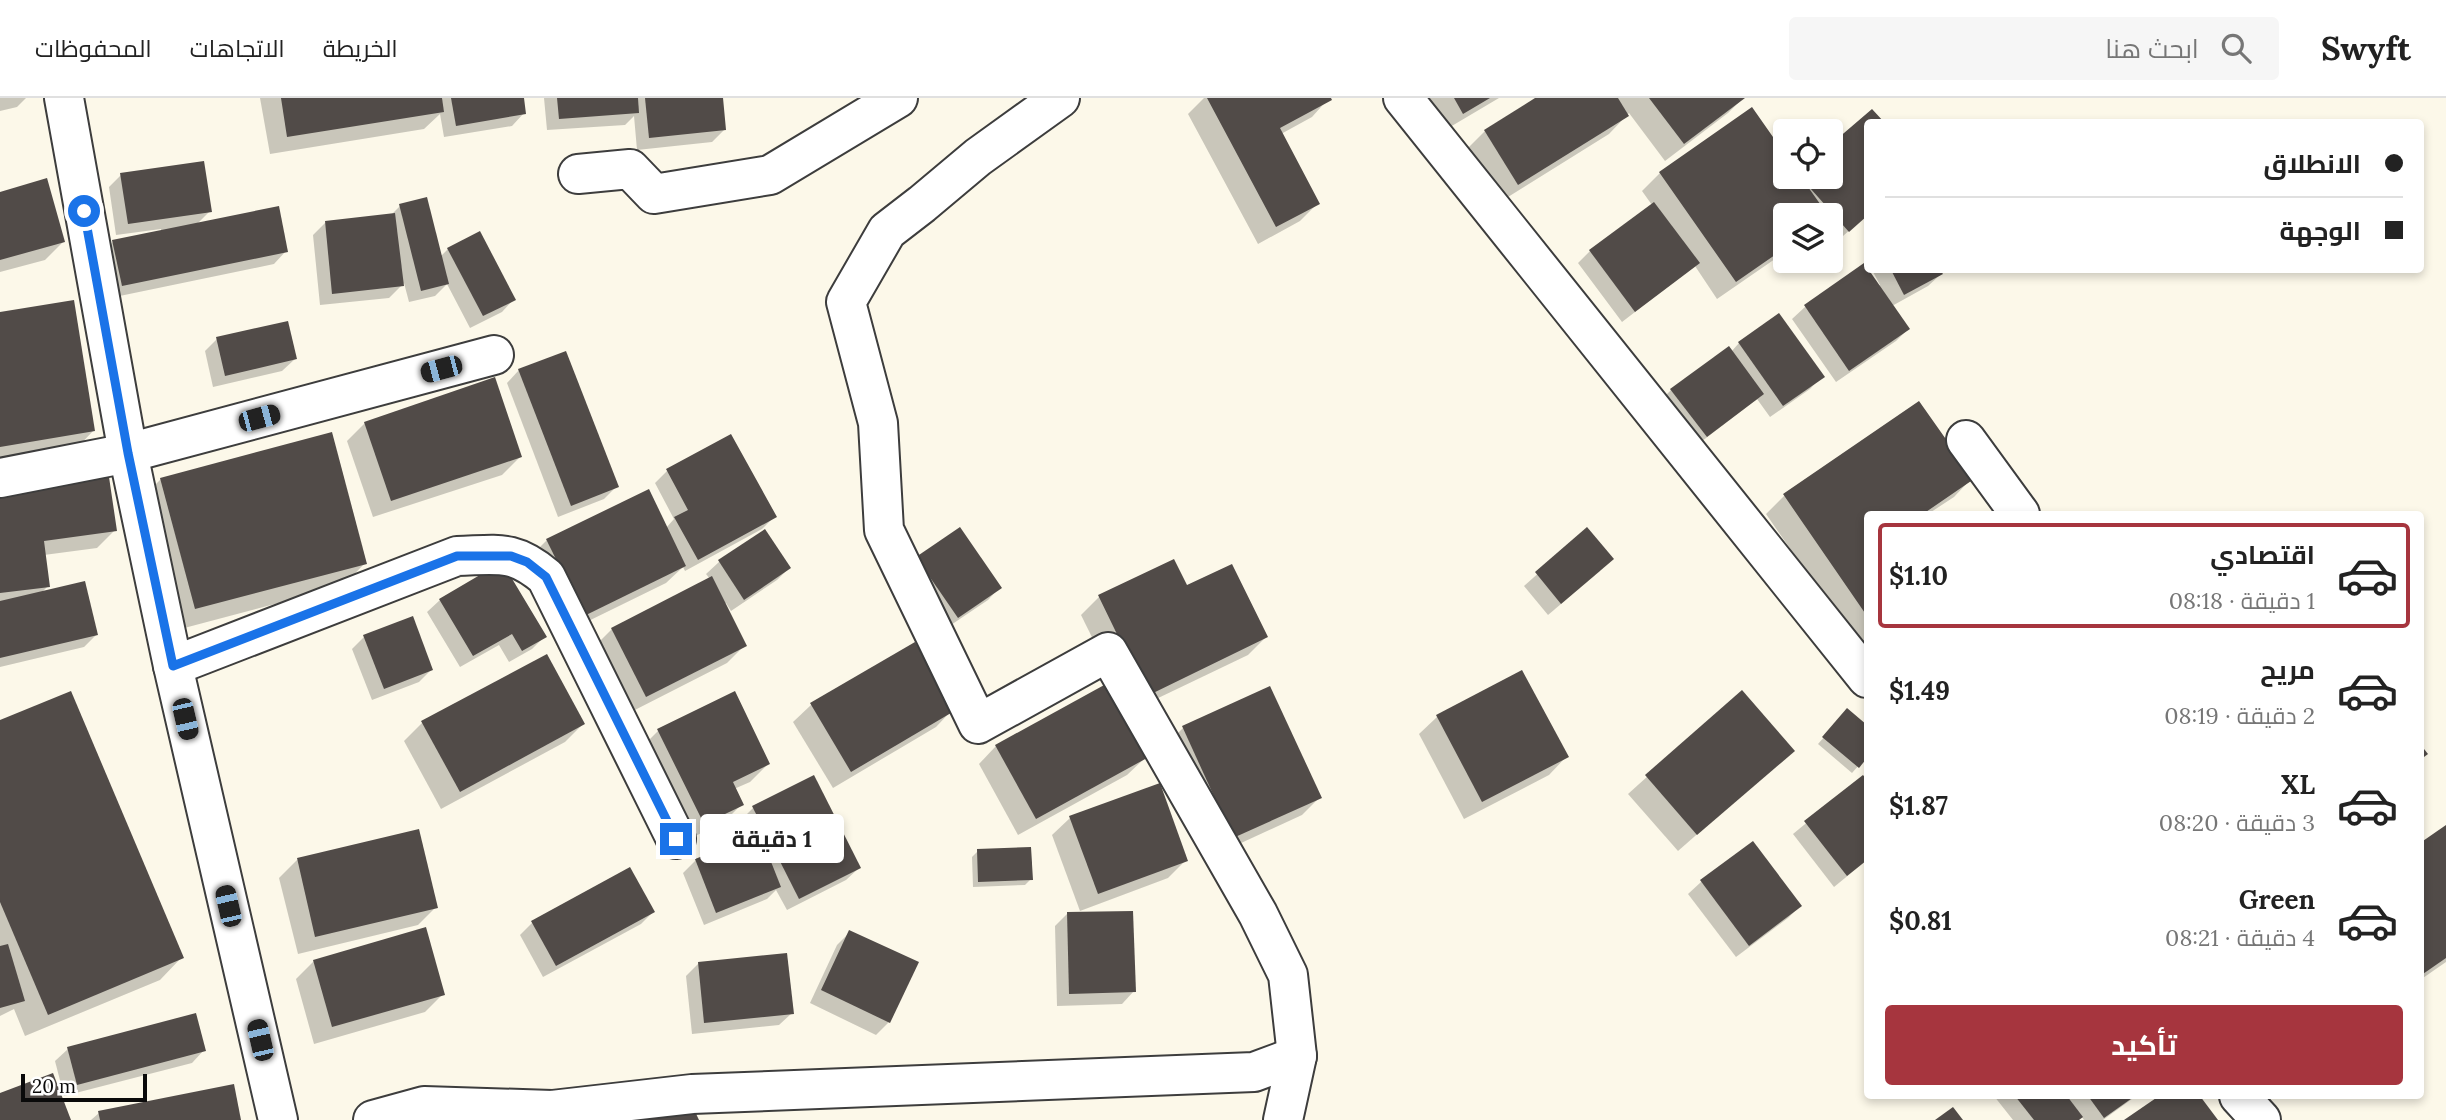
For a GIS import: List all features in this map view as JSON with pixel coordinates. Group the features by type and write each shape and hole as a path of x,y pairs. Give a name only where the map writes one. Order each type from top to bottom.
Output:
{"street":[{"path":"578,174 630,169 654,194 770,175 898,98"},
{"path":"1060,98 978,157 887,231 846,302 878,423 884,530 978,724 1108,652 1258,914 1288,975 1297,1056 1283,1120"},
{"path":"1403,98 1864,674"},
{"path":"73,100 128,453 173,666 278,1120"},
{"path":"0,478 128,453 494,355"},
{"path":"1966,440 2018,511"},
{"path":"173,666 457,556 497,555 519,559 546,577 676,839"},
{"path":"373,1120 424,1106 554,1115 692,1094 1254,1072 1297,1056"},
{"path":"2242,1099 2261,1120"}],"building":[{"path":"281,98 442,98 444,112 287,137"},
{"path":"451,98 524,98 526,114 456,126"},
{"path":"557,98 638,98 639,113 559,119"},
{"path":"645,98 723,98 726,130 649,138"},
{"path":"1207,98 1331,98 1332,100 1280,128 1320,204 1276,227"},
{"path":"1454,98 1490,98 1463,114"},
{"path":"1535,98 1618,98 1629,116 1518,185 1484,130"},
{"path":"1649,98 1745,98 1684,144"},
{"path":"1752,107 1773,137 1773,189 1809,189 1819,203 1773,203 1773,256 1736,282 1659,172"},
{"path":"1872,109 1881,119 1864,119 1864,219 1849,232 1843,225 1843,203 1823,203 1811,189 1843,189 1843,134"},
{"path":"204,161 212,212 128,224 120,173"},
{"path":"47,178 65,242 0,260 0,192"},
{"path":"427,197 449,284 421,291 399,204"},
{"path":"1654,202 1700,263 1635,312 1589,250"},
{"path":"279,206 288,252 122,286 112,240"},
{"path":"395,213 404,286 332,294 325,221"},
{"path":"480,231 516,300 483,316 447,248"},
{"path":"1864,263 1864,273 1871,273 1910,329 1849,371 1804,305"},
{"path":"1893,273 1943,274 1904,295"},
{"path":"74,300 95,431 0,447 0,312"},
{"path":"1779,313 1825,377 1783,406 1738,342"},
{"path":"288,321 297,359 225,376 216,337"},
{"path":"1729,346 1764,394 1707,437 1670,389"},
{"path":"566,351 619,487 571,506 518,369"},
{"path":"495,377 522,457 391,501 364,422"},
{"path":"1919,401 1974,479 1927,511 1864,511 1864,612 1783,494"},
{"path":"332,432 367,564 195,609 160,478"},
{"path":"731,434 777,517 698,560 674,517 688,510 666,469"},
{"path":"109,477 117,531 44,541 50,587 0,593 0,492"},
{"path":"649,489 686,566 584,616 546,539"},
{"path":"960,527 1002,588 958,618 916,557"},
{"path":"1587,527 1614,559 1561,604 1535,572"},
{"path":"765,529 791,568 744,600 718,560"},
{"path":"1174,559 1187,585 1232,564 1268,637 1147,696 1098,595"},
{"path":"502,562 547,637 522,651 512,634 473,656 439,599"},
{"path":"712,576 747,646 646,697 611,628"},
{"path":"85,581 98,635 0,658 0,601"},
{"path":"413,616 433,670 384,689 363,635"},
{"path":"915,642 956,710 851,772 810,703"},
{"path":"547,654 585,724 460,792 421,721"},
{"path":"1522,670 1569,757 1482,802 1436,715"},
{"path":"1106,684 1147,758 1036,819 995,745"},
{"path":"1270,686 1322,798 1233,838 1182,726"},
{"path":"1742,690 1795,751 1697,835 1645,775"},
{"path":"71,691 184,958 48,1015 0,902 0,720"},
{"path":"735,691 770,764 733,782 744,805 704,824 657,729"},
{"path":"1847,708 1864,722 1864,762 1859,768 1822,737"},
{"path":"814,775 861,868 799,899 752,806"},
{"path":"1864,776 1864,862 1847,876 1804,821"},
{"path":"1160,783 1188,861 1098,894 1069,816"},
{"path":"2446,825 2446,958 2424,973 2424,840"},
{"path":"419,829 438,908 315,937 297,858"},
{"path":"760,834 781,887 716,913 695,859"},
{"path":"1753,841 1802,906 1749,946 1700,880"},
{"path":"1031,847 1033,880 978,882 977,849"},
{"path":"630,867 655,912 556,966 531,921"},
{"path":"1133,911 1136,992 1069,994 1067,912"},
{"path":"426,927 445,995 332,1027 313,960"},
{"path":"849,930 919,962 890,1023 821,990"},
{"path":"8,944 25,1001 0,1008 0,946"},
{"path":"787,953 794,1014 704,1023 698,962"},
{"path":"196,1013 206,1051 77,1085 67,1047"},
{"path":"53,1073 71,1120 0,1120 0,1093"},
{"path":"234,1084 241,1120 100,1120 98,1111"},
{"path":"2017,1099 2069,1099 2083,1117 2079,1120 2034,1120"},
{"path":"2090,1099 2131,1099 2104,1118"},
{"path":"2155,1099 2202,1099 2218,1120 2124,1120"},
{"path":"691,1103 699,1120 616,1120"},
{"path":"1953,1107 1963,1120 1935,1120"}],"route":[{"path":"84,211 128,453 173,666 457,556 511,556 527,562 546,577 676,839"}]}
